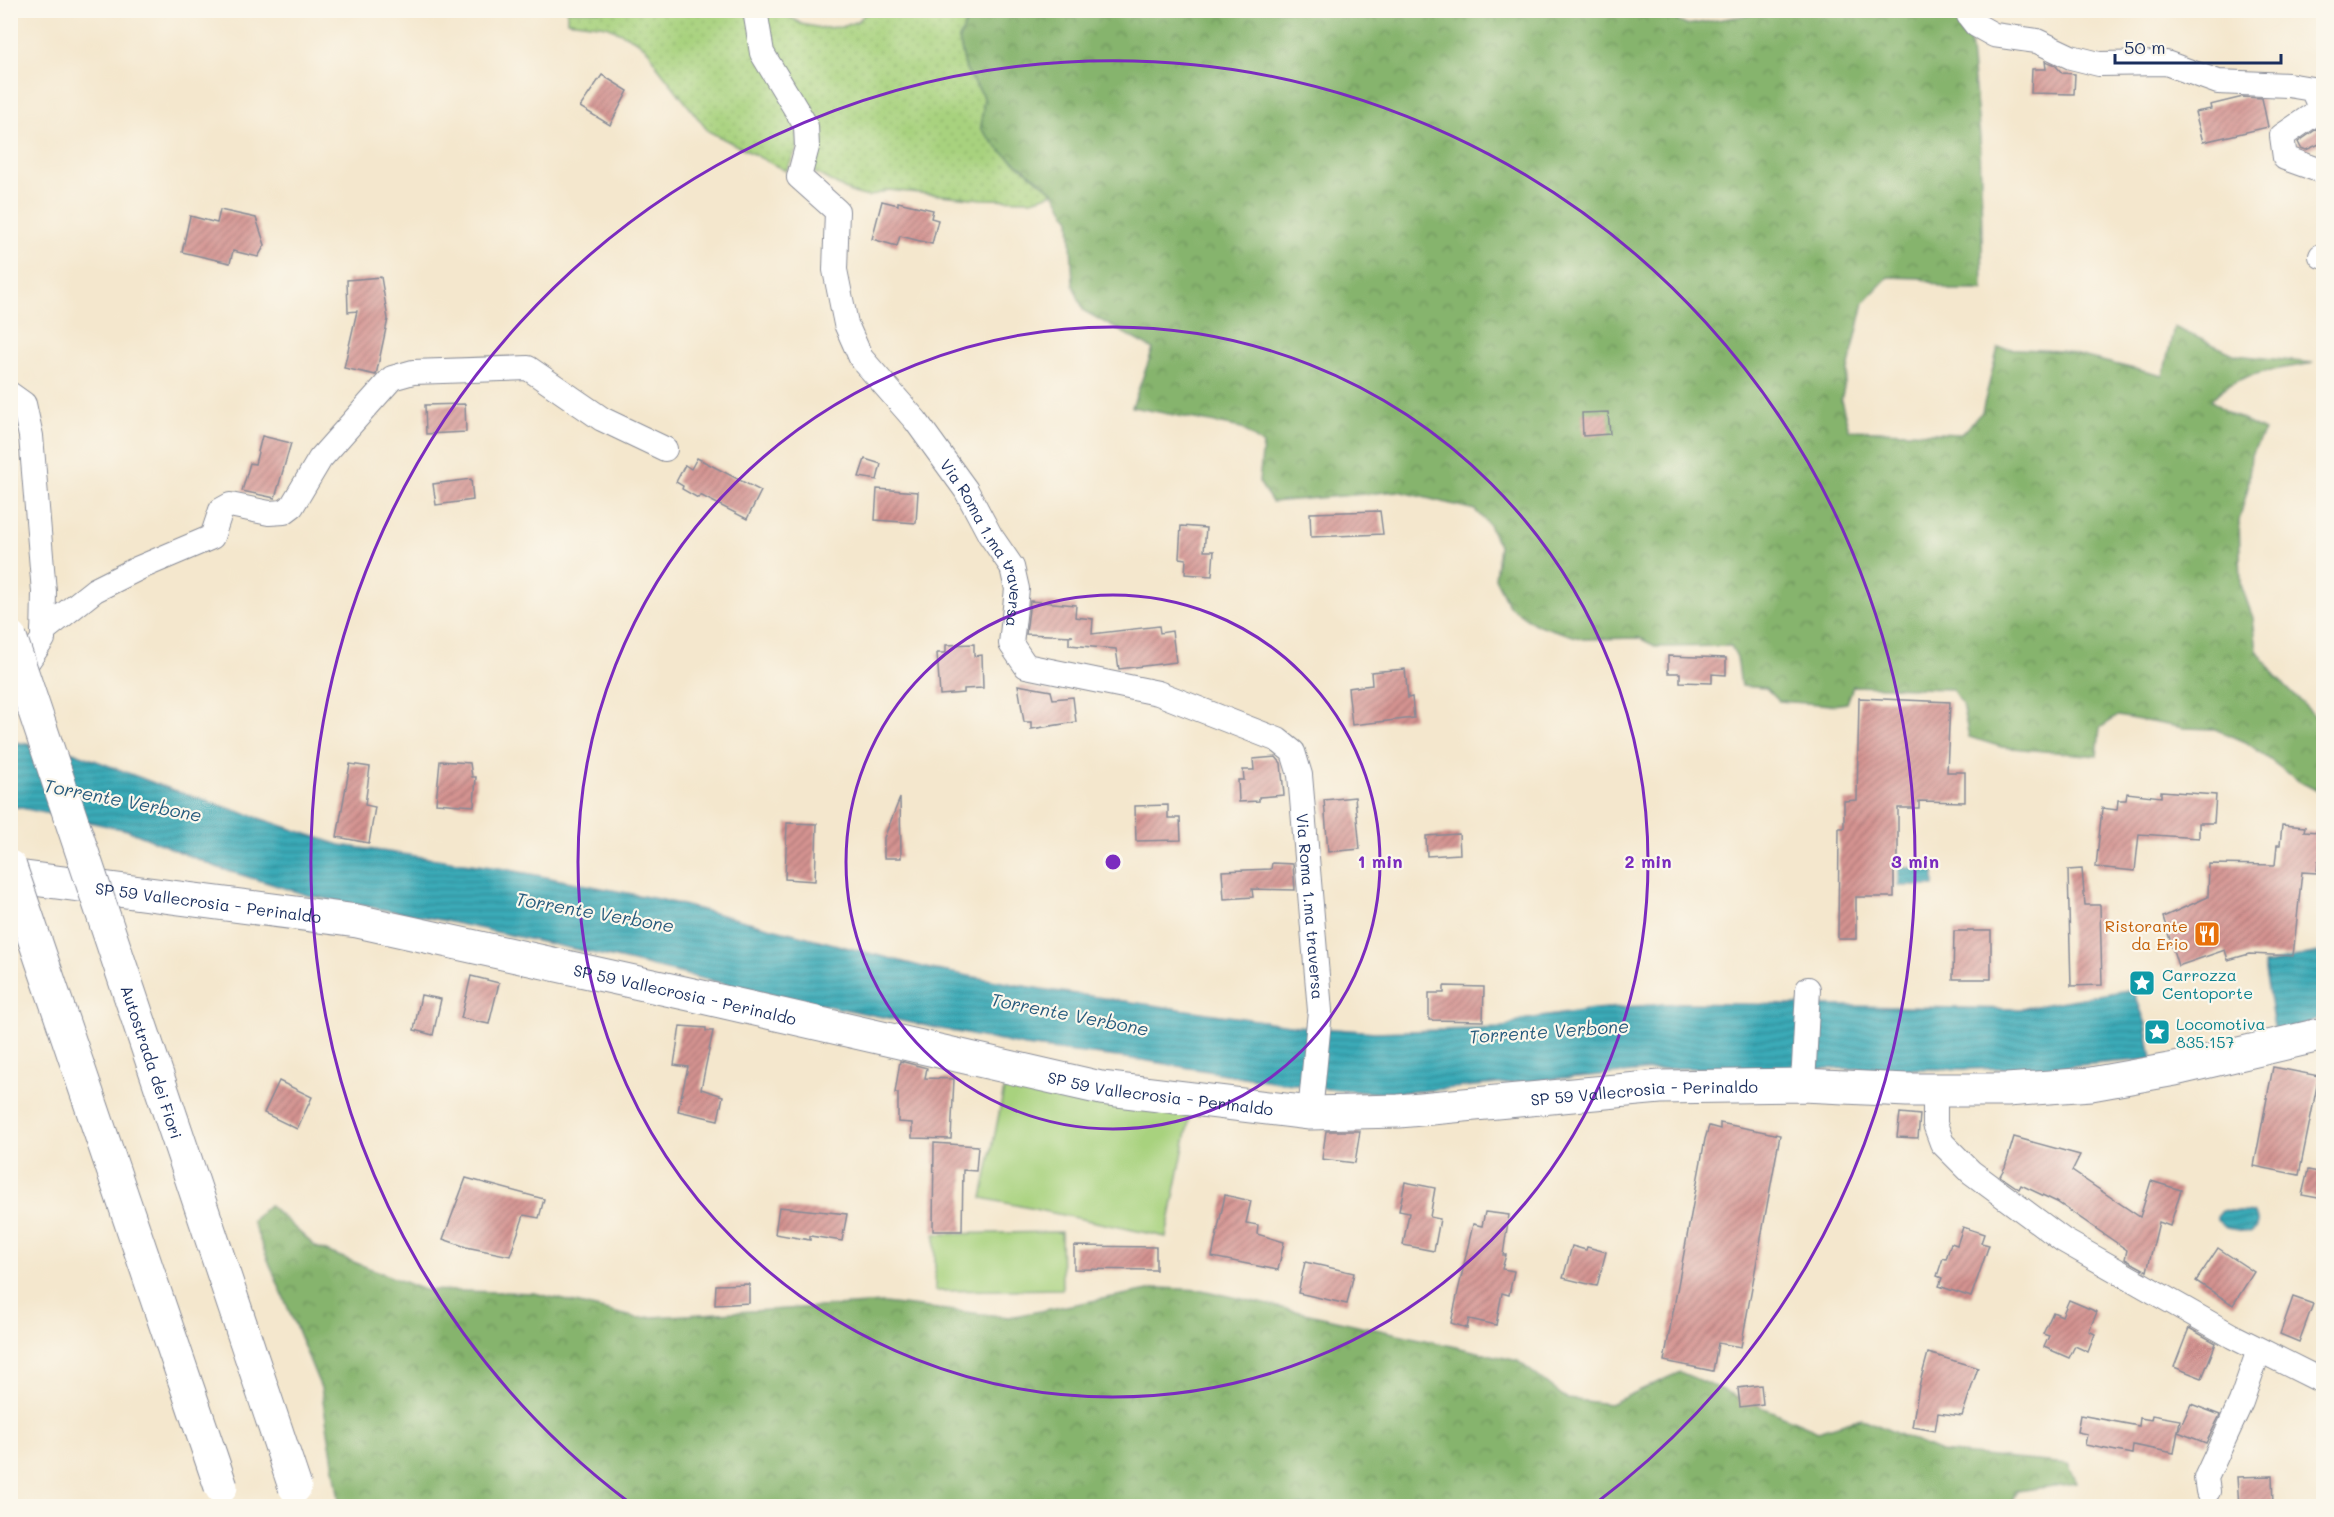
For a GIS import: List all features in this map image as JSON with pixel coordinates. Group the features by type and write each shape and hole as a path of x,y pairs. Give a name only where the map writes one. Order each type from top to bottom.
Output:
{"main road":[{"name":"Autostrada dei Fiori","path":"10,637 295,1487"},
{"path":"10,867 221,1487"},
{"name":"SP 59 Vallecrosia - Perinaldo","path":"10,876 357,921 1101,1088 1311,1102 1400,1111 1660,1087 1803,1080 1935,1090 2007,1090 2091,1084 2175,1069 2324,1034"}],"street":[{"name":"Via Roma 1.ma traversa","path":"755,10 762,53 806,126 807,147 799,177 837,211 835,270 846,324 861,358 929,438 966,490 990,535 1012,567 1017,589 1011,644 1026,666 1158,693 1278,740 1293,752 1300,775 1320,1011 1311,1102"},
{"path":"1970,10 1969,16 1976,25 1994,35 2037,41 2071,57 2099,64 2166,63 2218,82 2288,85 2312,89 2319,105 2314,114 2282,136 2285,158 2324,172"},
{"path":"43,631 95,590 139,568 212,537 221,510 230,506 269,513 284,512 292,506 320,459 392,378 413,372 528,368 602,419 665,449"},
{"path":"10,394 24,404 31,436 44,592 43,639 10,687"},
{"path":"1803,1080 1808,994"},
{"path":"1935,1090 1935,1124 1942,1143 1971,1172 2063,1240 2259,1350 2324,1382"},
{"path":"2208,1491 2206,1478 2241,1402 2259,1350"}],"green space":[{"path":"972,10 1658,10 1686,25 1748,15 1751,11 1956,11 1959,23 1970,41 1980,138 1983,290 1950,290 1920,278 1888,277 1864,302 1841,400 1849,430 1961,434 1982,412 1998,348 2061,351 2163,376 2174,327 2236,355 2313,363 2271,370 2244,378 2232,383 2211,400 2225,411 2264,431 2251,455 2248,488 2239,520 2241,585 2253,618 2257,650 2275,676 2323,724 2323,794 2299,781 2247,743 2215,729 2184,728 2118,716 2100,728 2097,756 2002,747 1969,737 1962,704 1952,689 1853,686 1847,703 1832,705 1779,701 1766,688 1741,686 1737,657 1731,646 1657,647 1639,638 1583,639 1535,624 1509,606 1495,578 1499,546 1489,525 1475,510 1398,491 1272,502 1259,482 1263,445 1242,428 1132,407 1153,349 1084,311 1073,285 1070,220 1054,192 1002,152 981,129 984,97 966,70 959,39"},
{"path":"567,11 745,11 798,129 798,147 786,171 708,131 657,66 649,51 637,41 607,26 567,21"},
{"path":"761,11 781,11 801,24 821,28 842,27 858,21 868,11 972,11 959,39 966,70 984,97 981,129 1002,152 1054,193 1032,200 982,199 888,190 868,197 850,192 812,171 811,151 820,138 821,130 771,59"},
{"path":"1006,1079 1190,1116 1166,1237 982,1198"},
{"path":"269,1205 316,1247 424,1290 534,1293 637,1318 884,1303 1009,1317 1159,1288 1202,1290 1518,1361 1567,1399 1610,1404 1680,1372 1818,1431 1861,1418 1940,1452 2068,1464 2077,1483 2017,1491 2009,1506 340,1506 321,1388 252,1221"},
{"path":"1061,1232 1062,1289 935,1291 935,1234"}],"water":[{"name":"Torrente Verbone","path":"10,741 73,752 162,786 340,845 505,869 663,900 931,969 1041,989 1297,1026 1375,1032 1502,1028 1521,1020 1594,1009 1679,1003 2019,1009 2133,989 2146,1024 2152,1059 2056,1067 1965,1069 1679,1068 1386,1094 1329,1089 1142,1060 1025,1046 750,990 436,919 310,896 219,868 127,830 11,806"},
{"path":"1899,868 1934,868 1934,886 1899,886"},
{"path":"2323,952 2323,1018 2275,1033 2264,964"},
{"path":"2222,1210 2253,1213 2257,1219 2257,1227 2250,1232 2226,1228 2217,1220"}],"building":[{"path":"2045,61 2055,65 2062,73 2075,74 2074,94 2031,93 2032,69 2046,69"},
{"path":"602,75 628,91 610,125 580,107"},
{"path":"2243,97 2262,98 2268,127 2203,142 2195,112 2211,109 2210,105"},
{"path":"2324,124 2324,142 2306,150 2301,148 2298,142"},
{"path":"882,201 933,210 931,218 938,220 932,244 900,236 897,246 872,239"},
{"path":"220,210 256,218 265,245 258,257 233,251 230,263 182,252 190,216 217,223"},
{"path":"381,277 388,319 376,375 344,368 357,311 348,312 347,280"},
{"path":"465,404 466,432 426,434 425,405"},
{"path":"1608,412 1610,434 1583,436 1582,413"},
{"path":"262,436 291,443 275,498 242,491 250,463 255,464"},
{"path":"697,458 761,491 747,519 700,495 698,498 682,489 683,486 676,482 685,465 691,469"},
{"path":"865,459 881,464 877,480 859,477"},
{"path":"471,479 473,500 436,505 433,484"},
{"path":"877,489 918,492 916,523 875,520"},
{"path":"1380,511 1383,534 1311,537 1310,513"},
{"path":"1181,526 1206,528 1204,551 1214,551 1212,576 1185,574 1186,559 1179,558"},
{"path":"1030,601 1076,605 1075,617 1093,619 1092,634 1159,626 1160,633 1172,631 1176,662 1119,669 1116,649 1069,645 1069,637 1073,636 1026,634"},
{"path":"974,644 974,656 982,655 983,688 964,689 964,693 940,695 937,653 946,653 946,645"},
{"path":"1668,656 1726,658 1726,675 1712,674 1712,683 1680,682 1680,673 1668,673"},
{"path":"1405,669 1408,698 1412,697 1414,718 1352,725 1348,688 1372,685 1371,672"},
{"path":"1018,685 1051,691 1053,699 1073,697 1076,722 1031,729 1031,722 1024,722"},
{"path":"1859,698 1950,702 1947,772 1965,772 1965,802 1919,801 1919,808 1898,808 1898,860 1894,861 1894,897 1856,897 1856,939 1838,939 1839,828 1844,828 1844,801 1857,800"},
{"path":"1276,757 1281,763 1284,795 1259,797 1259,801 1239,802 1238,780 1244,780 1243,770 1254,770 1253,759"},
{"path":"440,761 470,763 472,777 476,777 474,806 436,803"},
{"path":"350,764 370,767 365,805 375,807 369,843 337,837"},
{"path":"2161,791 2216,795 2214,823 2199,823 2199,838 2139,834 2135,871 2096,867 2102,808 2117,810 2118,800 2126,800 2127,793 2161,797"},
{"path":"1355,797 1360,849 1328,852 1324,800"},
{"path":"900,798 901,858 884,858 884,838"},
{"path":"1168,805 1168,818 1180,818 1181,840 1136,841 1135,806"},
{"path":"787,823 817,824 815,881 785,879"},
{"path":"2282,825 2305,827 2304,831 2319,832 2318,839 2324,839 2324,861 2318,861 2317,873 2302,872 2293,956 2249,954 2228,960 2225,950 2178,966 2163,917 2208,897 2209,864 2275,865"},
{"path":"1459,834 1460,854 1427,856 1426,836"},
{"path":"1272,863 1293,864 1295,890 1252,889 1253,897 1224,899 1222,871 1271,869"},
{"path":"2082,869 2085,905 2100,905 2102,985 2071,986 2068,870"},
{"path":"1954,931 1991,931 1991,979 1953,979"},
{"path":"471,976 499,983 489,1024 461,1018"},
{"path":"1444,986 1484,987 1483,1021 1429,1020 1429,993 1444,993"},
{"path":"421,995 441,999 433,1035 414,1030"},
{"path":"680,1026 706,1028 706,1031 713,1031 701,1089 723,1096 718,1120 678,1111 688,1067 674,1065"},
{"path":"900,1061 927,1068 925,1078 954,1079 951,1139 912,1138 912,1123 898,1122 898,1093 895,1093"},
{"path":"2273,1067 2319,1076 2299,1175 2254,1166"},
{"path":"279,1081 312,1097 297,1129 264,1113"},
{"path":"1900,1113 1920,1115 1918,1138 1897,1137"},
{"path":"1720,1123 1780,1135 1741,1347 1718,1343 1713,1371 1664,1361 1705,1139 1709,1126 1720,1129"},
{"path":"1326,1131 1360,1131 1355,1163 1322,1159"},
{"path":"2014,1137 2080,1155 2072,1171 2140,1217 2151,1181 2181,1190 2170,1226 2159,1222 2147,1271 2125,1259 2127,1250 2057,1202 2021,1185 2019,1189 2000,1176"},
{"path":"934,1143 978,1146 976,1171 963,1170 962,1231 933,1231"},
{"path":"2308,1170 2324,1173 2324,1199 2302,1195"},
{"path":"466,1178 544,1199 539,1218 524,1215 510,1256 466,1247 443,1239"},
{"path":"1405,1182 1435,1188 1430,1217 1440,1219 1434,1251 1403,1245 1409,1213 1399,1211"},
{"path":"1225,1195 1251,1201 1246,1223 1258,1225 1257,1234 1284,1242 1278,1270 1212,1257"},
{"path":"779,1207 847,1214 842,1241 810,1236 810,1240 775,1234"},
{"path":"1485,1212 1509,1215 1503,1255 1506,1255 1502,1269 1514,1271 1509,1295 1502,1293 1496,1325 1469,1319 1467,1328 1451,1323 1473,1224 1482,1226"},
{"path":"1963,1227 1984,1234 1981,1243 1989,1245 1971,1297 1939,1286 1942,1278 1937,1276 1951,1243 1957,1245"},
{"path":"1074,1246 1156,1247 1156,1270 1074,1269"},
{"path":"1572,1246 1606,1252 1597,1286 1563,1278"},
{"path":"2218,1248 2254,1272 2233,1305 2196,1281"},
{"path":"1305,1262 1354,1273 1347,1304 1298,1293"},
{"path":"749,1284 749,1303 715,1305 716,1285"},
{"path":"2293,1297 2313,1304 2299,1342 2280,1334"},
{"path":"2069,1300 2097,1312 2089,1331 2095,1334 2088,1352 2075,1346 2069,1358 2044,1347 2049,1336 2043,1334 2053,1312 2062,1316"},
{"path":"2189,1328 2216,1343 2202,1378 2174,1367"},
{"path":"1928,1353 1978,1368 1962,1416 1938,1413 1935,1431 1912,1427 1919,1386"},
{"path":"1761,1385 1763,1404 1740,1407 1738,1388"},
{"path":"2191,1404 2220,1415 2206,1443 2178,1432"},
{"path":"2080,1415 2139,1426 2140,1418 2151,1420 2152,1415 2180,1420 2174,1453 2133,1445 2132,1454 2085,1445 2087,1434 2077,1432"},
{"path":"2272,1476 2273,1506 2239,1506 2237,1477"}],"place":[{"name":"Ristorante da Erio","path":"2207,934"},
{"name":"Carrozza Centoporte","path":"2142,983"},
{"name":"Locomotiva 835.157","path":"2157,1032"}]}
